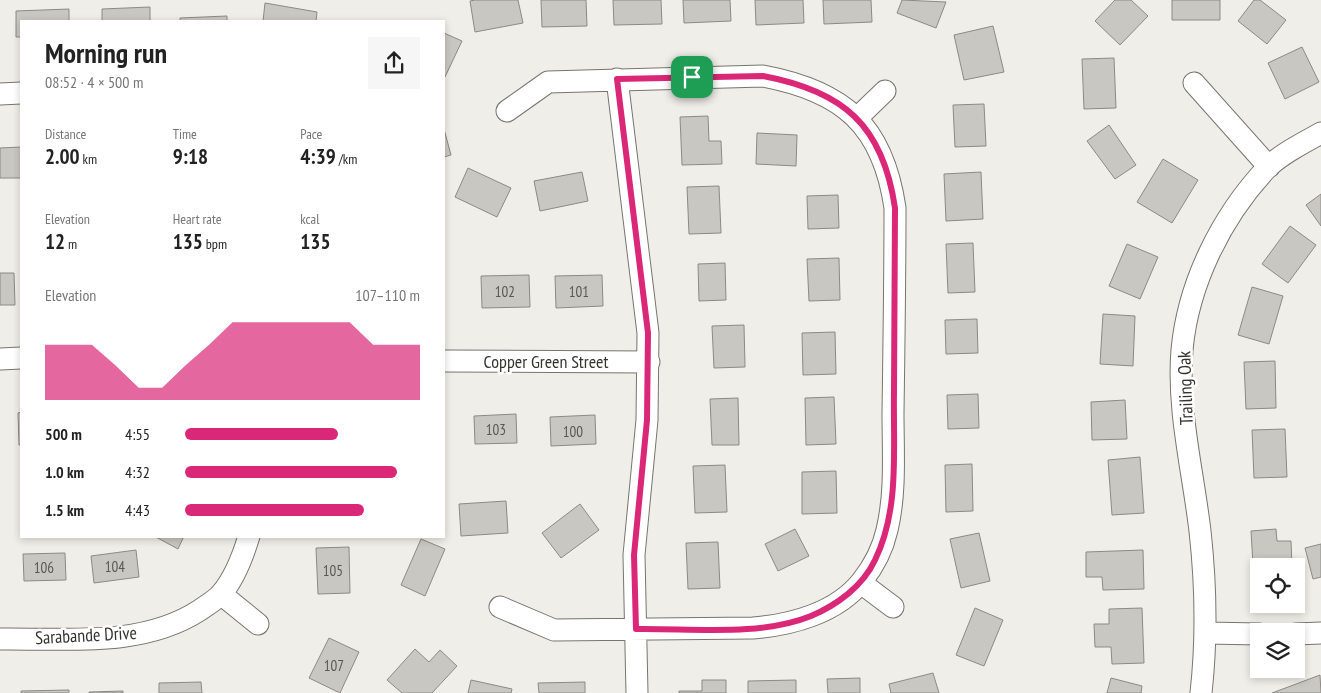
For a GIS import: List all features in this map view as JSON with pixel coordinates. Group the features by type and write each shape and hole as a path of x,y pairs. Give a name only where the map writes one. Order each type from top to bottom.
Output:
{"street":[{"path":"500,607 554,630 780,626 812,615 832,605 861,583 878,554 887,531 891,507 895,208 892,185 883,157 872,137 858,118 825,94 794,82 763,76 548,82 507,111"},
{"path":"617,79 646,299 649,362 647,420 634,555 637,693"},
{"path":"1194,82 1268,167"},
{"path":"858,118 885,91"},
{"path":"0,94 20,93"},
{"name":"Trailing Oak","path":"1201,693 1207,633 1200,532 1182,397 1182,350 1193,296 1207,259 1231,215 1268,167 1321,133"},
{"path":"0,359 20,358"},
{"name":"Copper Green Street","path":"445,361 649,362"},
{"name":"Sarabande Drive","path":"0,639 128,637 158,630 185,620 221,594 235,573 248,538"},
{"path":"861,583 893,608"},
{"path":"221,594 258,624"},
{"path":"1207,633 1250,634"},
{"path":"1305,634 1321,633"}],"building":[{"path":"518,0 523,23 475,32 470,1"},
{"path":"541,0 586,0 587,26 542,27"},
{"path":"613,0 661,0 662,24 614,25"},
{"path":"683,0 730,0 731,21 684,23"},
{"path":"755,0 803,0 804,23 756,25"},
{"path":"823,0 871,0 872,22 824,24"},
{"path":"902,0 946,2 936,28 897,13"},
{"path":"1115,0 1131,0 1148,16 1120,45 1095,21"},
{"path":"1172,0 1220,0 1220,20 1172,20"},
{"path":"1254,0 1260,0 1286,20 1267,44 1238,21"},
{"path":"265,3 317,12 316,20 263,20"},
{"path":"150,7 150,20 102,20 102,9"},
{"path":"69,9 69,20 20,20 20,37 16,37 16,11"},
{"path":"227,16 227,20 180,20 180,18"},
{"path":"993,26 1004,72 964,80 954,35"},
{"path":"445,33 462,41 445,77"},
{"path":"1302,47 1319,82 1285,99 1268,63"},
{"path":"1114,58 1116,108 1084,109 1082,59"},
{"path":"984,104 986,146 955,147 953,105"},
{"path":"708,116 709,141 721,141 722,164 682,165 680,117"},
{"path":"1109,125 1136,165 1115,179 1087,141"},
{"path":"445,133 451,155 445,157"},
{"path":"757,133 797,135 796,166 756,164"},
{"path":"20,147 20,178 0,178 0,148"},
{"path":"1163,159 1198,180 1172,223 1137,202"},
{"path":"468,168 511,188 497,217 455,197"},
{"path":"582,172 588,201 540,211 534,181"},
{"path":"981,172 983,219 946,221 944,174"},
{"path":"719,186 721,233 689,234 687,187"},
{"path":"1321,194 1321,226 1306,205"},
{"path":"838,195 839,228 808,229 807,196"},
{"path":"1290,226 1316,245 1288,283 1262,264"},
{"path":"973,243 975,292 948,293 946,244"},
{"path":"1127,244 1158,257 1140,299 1109,286"},
{"path":"839,258 840,300 809,301 807,259"},
{"path":"725,263 726,300 699,301 698,264"},
{"path":"0,273 14,273 15,305 0,305"},
{"path":"529,275 530,307 482,308 481,276"},
{"path":"602,275 603,306 556,308 555,276"},
{"path":"1252,287 1283,296 1269,344 1238,335"},
{"path":"1103,314 1135,316 1133,366 1100,364"},
{"path":"977,319 978,353 946,354 945,320"},
{"path":"744,325 745,367 714,368 712,326"},
{"path":"835,332 836,374 803,375 802,333"},
{"path":"1275,361 1276,408 1246,409 1244,362"},
{"path":"978,394 979,428 948,429 947,395"},
{"path":"834,397 836,444 806,445 805,398"},
{"path":"738,398 739,445 712,445 710,399"},
{"path":"1125,400 1127,439 1092,440 1091,402"},
{"path":"20,412 20,445 19,445 18,413"},
{"path":"516,414 517,443 475,444 474,416"},
{"path":"595,415 596,444 551,446 550,417"},
{"path":"1285,429 1287,477 1254,478 1252,430"},
{"path":"1140,457 1144,513 1112,515 1108,460"},
{"path":"972,464 973,511 946,512 945,465"},
{"path":"725,465 727,512 695,513 693,466"},
{"path":"836,471 837,513 802,514 802,472"},
{"path":"506,501 508,533 461,536 459,504"},
{"path":"580,504 599,530 561,558 542,533"},
{"path":"795,529 809,556 778,571 765,544"},
{"path":"1276,529 1277,541 1291,541 1292,558 1253,558 1251,531"},
{"path":"979,533 990,581 961,588 950,539"},
{"path":"158,538 183,538 178,549"},
{"path":"421,539 445,549 425,596 401,585"},
{"path":"718,542 720,588 688,589 686,543"},
{"path":"1321,544 1321,577 1313,579 1305,548"},
{"path":"349,547 350,593 318,594 316,548"},
{"path":"136,550 139,577 94,583 91,556"},
{"path":"1143,550 1144,589 1103,590 1102,577 1086,577 1086,552"},
{"path":"65,553 66,580 24,581 23,554"},
{"path":"975,608 1003,620 984,666 956,655"},
{"path":"1142,608 1144,663 1112,664 1111,647 1095,647 1094,624 1109,624 1109,609"},
{"path":"329,638 359,652 340,693 309,678"},
{"path":"415,649 429,662 440,650 457,666 432,693 402,693 387,680"},
{"path":"933,673 939,693 891,693 889,684"},
{"path":"1320,675 1321,693 1272,693"},
{"path":"860,678 860,693 828,693 827,679"},
{"path":"1111,678 1142,686 1141,693 1107,693"},
{"path":"471,680 512,689 511,693 468,693"},
{"path":"702,680 726,680 726,693 679,693 679,691 702,691"},
{"path":"796,680 796,693 748,693 748,681"},
{"path":"201,682 202,693 159,693 159,683"},
{"path":"585,682 585,693 539,693 538,683"},
{"path":"69,690 69,693 21,693 21,691"},
{"path":"123,691 123,693 89,693 89,692"}],"route":[{"path":"763,76 794,82 825,94 858,118 872,137 883,157 892,185 895,208 893,485 887,531 875,562 861,583 838,601 812,615 780,626 636,629 634,555 649,394 648,333 646,299 617,79 692,77 763,76"}]}
